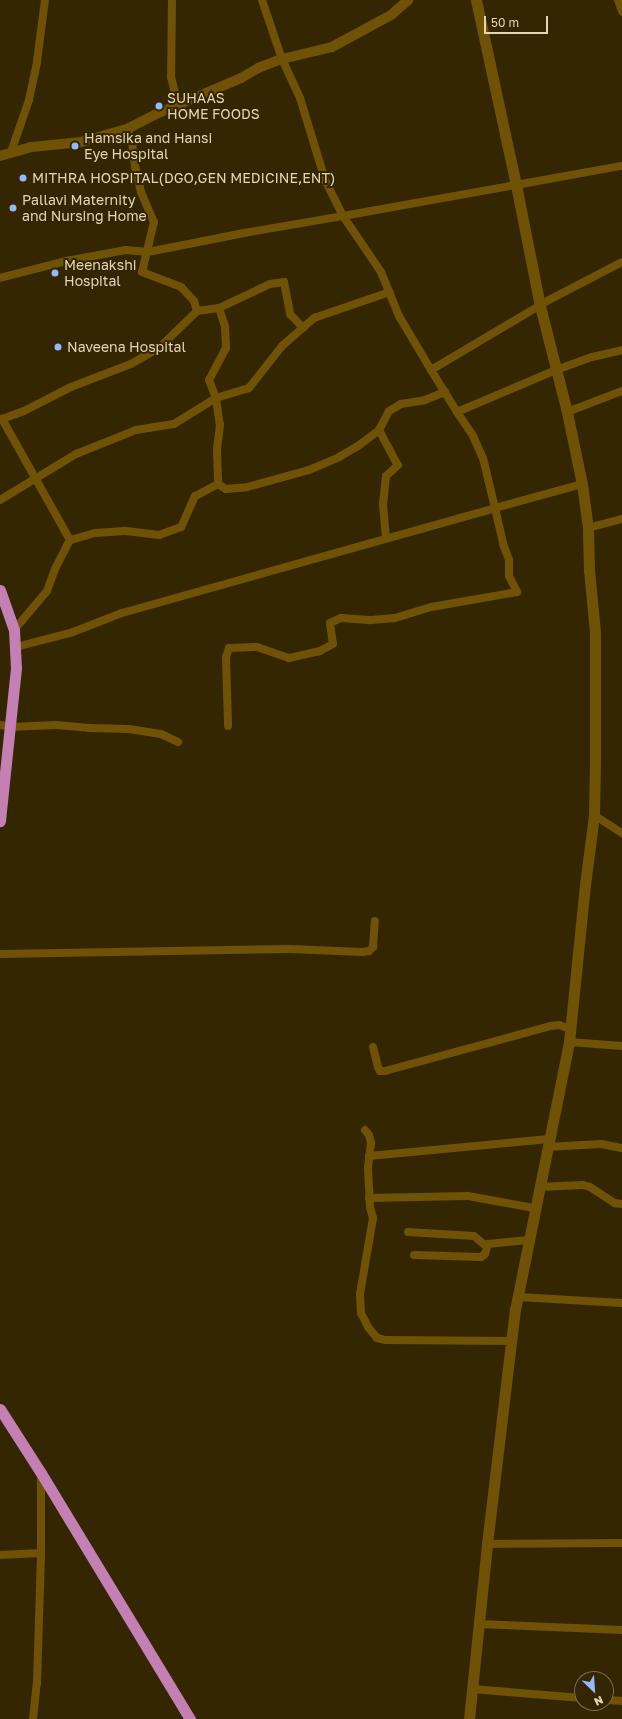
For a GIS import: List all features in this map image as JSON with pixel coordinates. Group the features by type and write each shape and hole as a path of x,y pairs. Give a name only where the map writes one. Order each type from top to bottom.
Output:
{"highway":[{"path":"0,590 14,630 16,647 16,668 5,726 0,821"},
{"path":"0,1409 41,1473 190,1719"}],"main road":[{"path":"470,1719 487,1544 511,1341 534,1208 569,1042 585,885 594,815 595,632 589,570 588,528 582,484 567,412 540,306 516,185 476,0"}],"street":[{"path":"11,152 29,100 37,61 45,0"},
{"path":"172,0 171,77 178,106"},
{"path":"228,726 226,657 229,648 257,647 289,658 320,651 333,644 330,624 341,618 369,620 394,618 437,606 517,592 509,576 509,560 503,544 483,458 474,436 457,412 399,316 381,272 343,216 326,180 300,98 282,59 262,0"},
{"path":"0,156 11,152 81,142 127,129 241,78 258,68 282,59 332,47 391,15 408,0"},
{"path":"618,0 622,11"},
{"path":"127,129 132,142 135,166 141,192 154,222 142,272 181,287 194,301 197,311"},
{"path":"0,278 66,261 118,251 126,250 148,252 244,232 343,216 622,166"},
{"path":"431,370 540,306 622,262"},
{"path":"70,540 2,419 24,411 71,387 131,364 159,348 197,311 219,308 270,284 284,282 290,314 303,328"},
{"path":"0,500 76,454 136,430 174,424 216,398 249,388 282,346 314,318 390,292"},
{"path":"218,484 217,450 220,425 216,398 209,380 226,348 225,327 219,308"},
{"path":"457,412 556,370 592,357 622,350"},
{"path":"567,412 622,391"},
{"path":"218,484 226,489 247,487 309,470 339,457 380,430 388,411 401,404 425,400 445,392"},
{"path":"380,430 398,465 386,476 383,504 386,538"},
{"path":"14,630 47,591 55,568 70,540 95,533 124,531 159,535 181,527 195,496 218,484"},
{"path":"16,647 73,632 122,613 582,484"},
{"path":"588,528 622,519"},
{"path":"5,726 56,725 129,729 161,734 178,742"},
{"path":"594,815 622,833"},
{"path":"0,954 290,949 362,952 369,951 373,947 375,921"},
{"path":"373,1047 380,1071 385,1071 551,1026 559,1025 570,1029"},
{"path":"569,1042 622,1046"},
{"path":"365,1130 370,1135 371,1143 368,1168 369,1198 373,1218 360,1294 361,1313 368,1327 377,1338 386,1340 511,1341"},
{"path":"369,1156 548,1143 601,1144 622,1148"},
{"path":"539,1187 583,1185 590,1187 615,1202 622,1204"},
{"path":"369,1198 468,1196 534,1208"},
{"path":"408,1232 474,1236 486,1246"},
{"path":"486,1246 488,1244 528,1240"},
{"path":"414,1255 481,1257 485,1254 486,1246"},
{"path":"518,1297 622,1303"},
{"path":"33,1719 36,1683 41,1553 41,1473"},
{"path":"487,1544 622,1543"},
{"path":"0,1555 41,1553"},
{"path":"479,1624 622,1630"},
{"path":"472,1689 574,1697"}],"place":[{"name":"SUHAAS HOME FOODS","path":"159,106"},
{"name":"Hamsika and Hansi Eye Hospital","path":"75,146"},
{"name":"MITHRA HOSPITAL(DGO,GEN MEDICINE,ENT)","path":"23,178"},
{"name":"Pallavi Maternity and Nursing Home","path":"13,208"},
{"name":"Meenakshi Hospital","path":"55,273"},
{"name":"Naveena Hospital","path":"58,347"}]}
